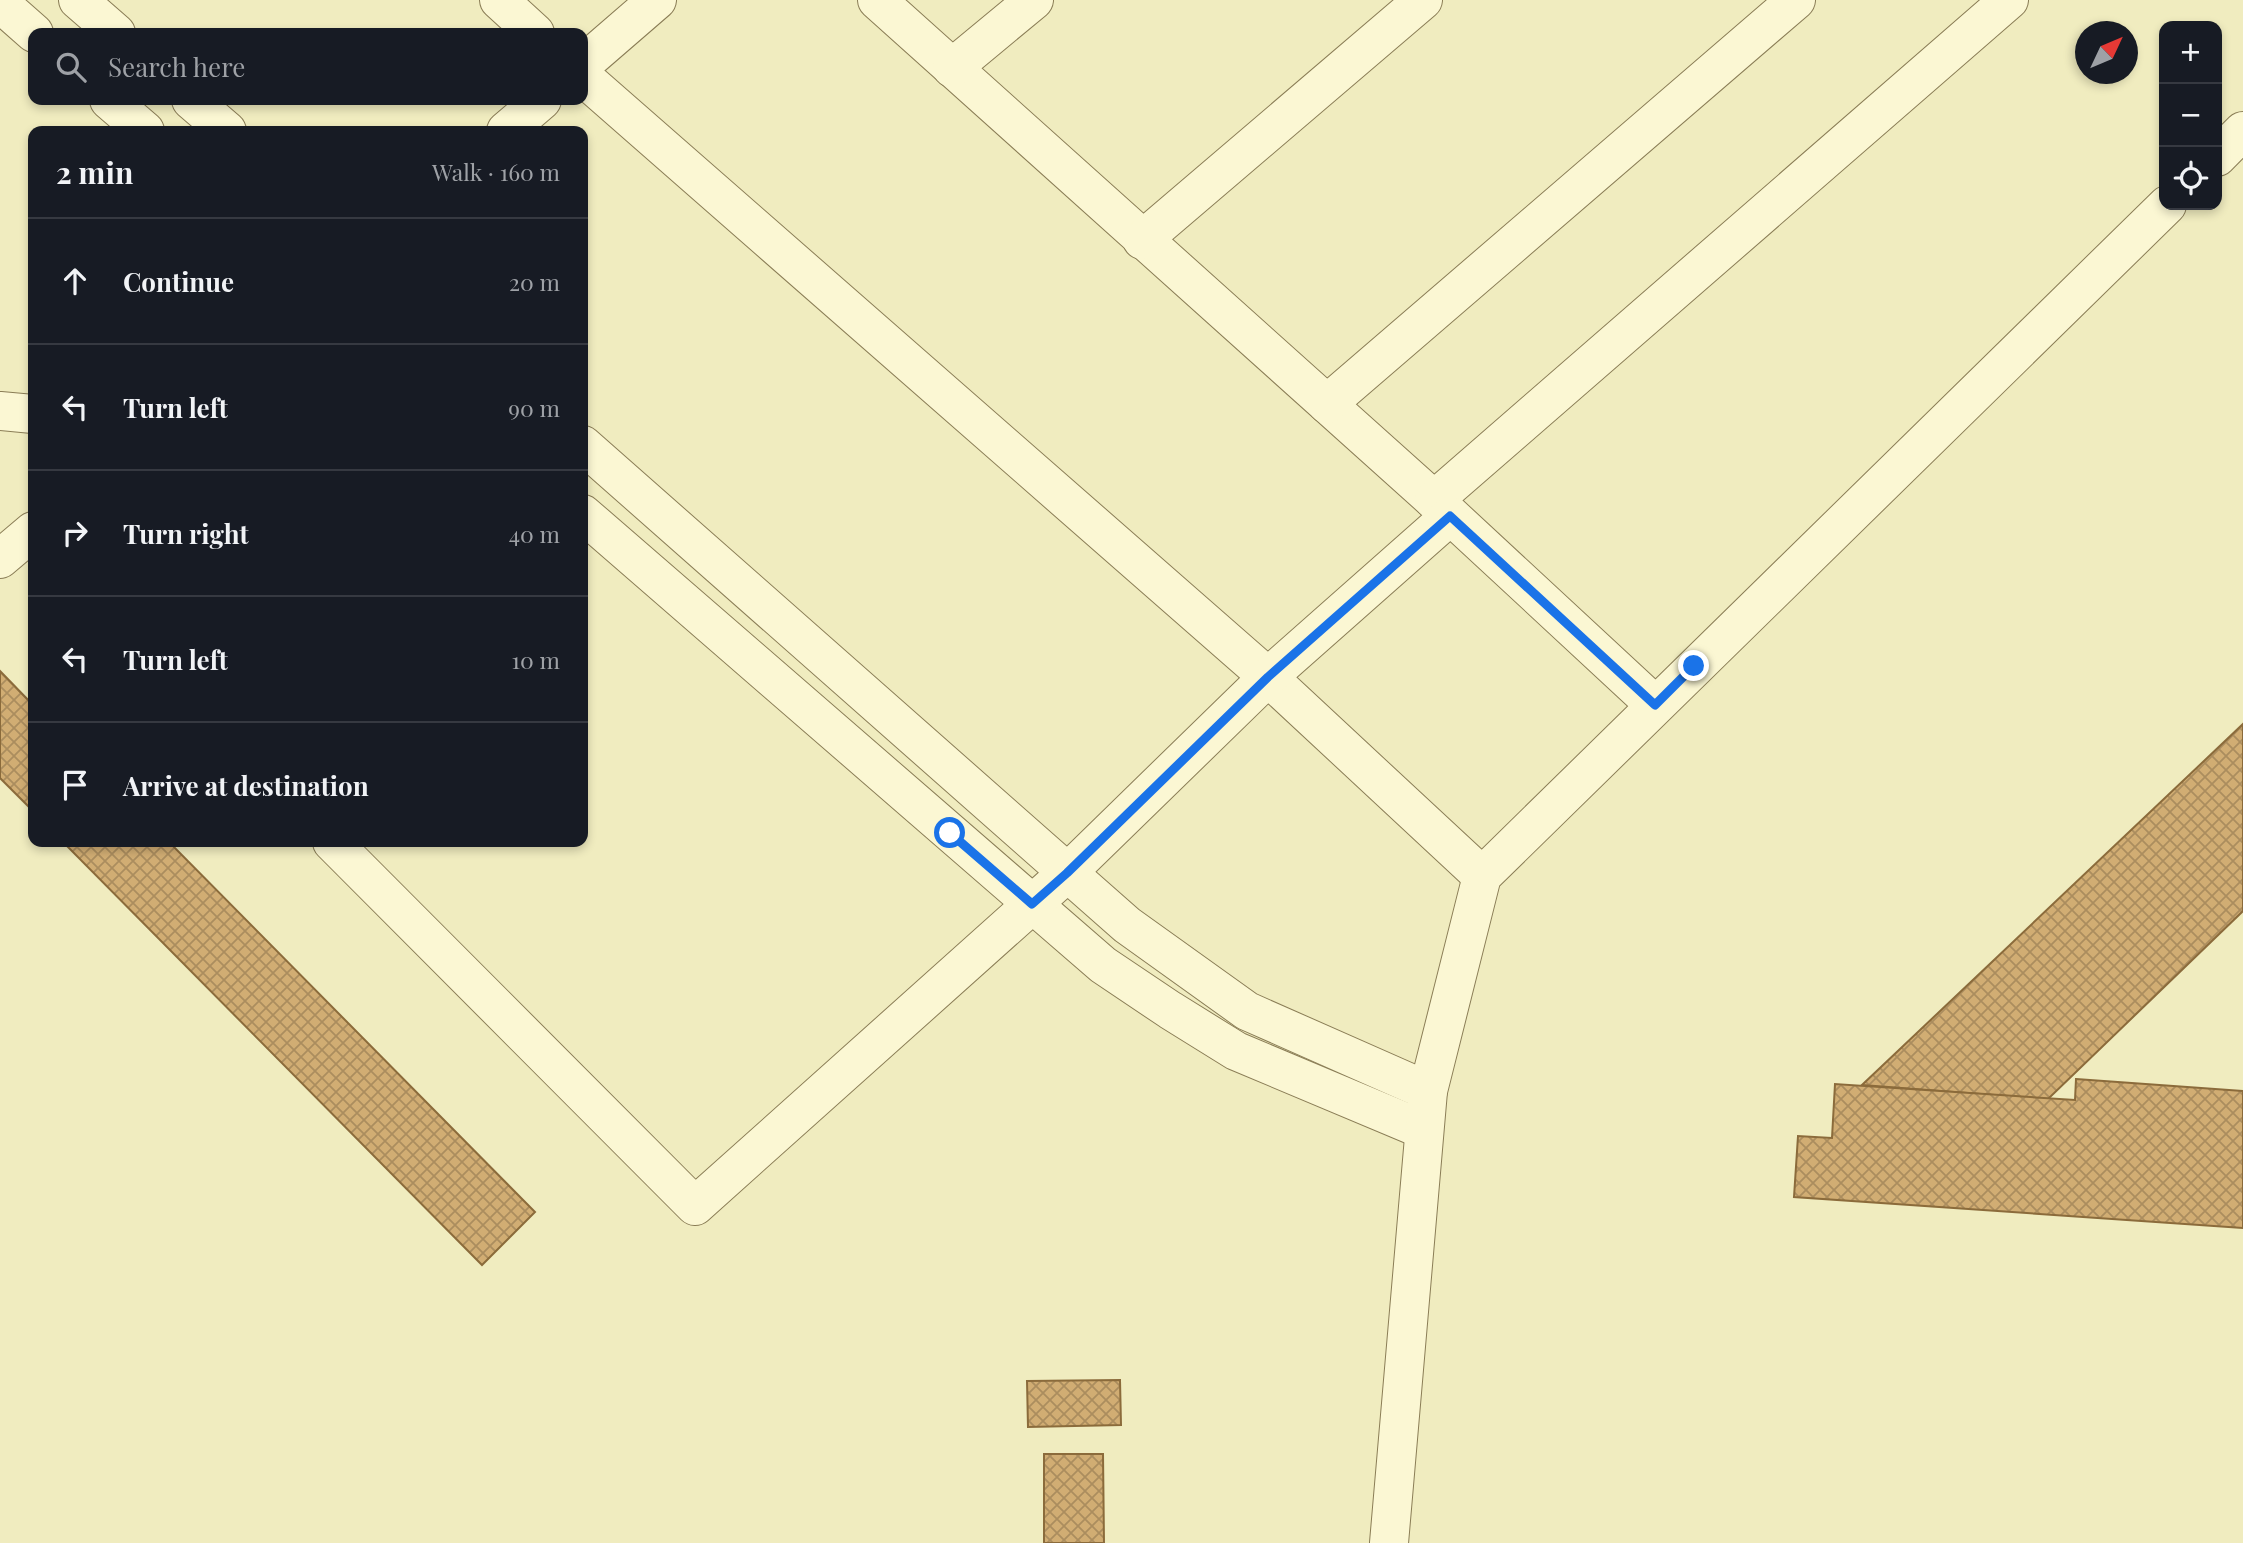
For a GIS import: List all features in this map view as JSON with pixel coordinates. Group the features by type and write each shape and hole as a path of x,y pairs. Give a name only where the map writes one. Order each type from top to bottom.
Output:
{"street":[{"path":"78,0 110,28"},
{"path":"499,0 530,28"},
{"path":"588,60 657,0"},
{"path":"877,0 1442,508 1655,705"},
{"path":"952,68 1034,0"},
{"path":"1142,240 1423,0"},
{"path":"1327,404 1796,0"},
{"path":"337,847 695,1206 1067,873 1442,508 2009,0"},
{"path":"0,3 28,28"},
{"path":"588,81 1268,677 1482,876"},
{"path":"115,105 139,126"},
{"path":"197,105 221,126"},
{"path":"512,126 536,105"},
{"path":"2222,152 2243,131"},
{"path":"1389,1543 1428,1091 1482,876 2163,210"},
{"path":"0,411 28,414"},
{"path":"588,449 1127,925 1247,1011 1428,1091"},
{"path":"588,518 1103,965 1236,1051 1424,1130"}],"building":[{"path":"0,671 28,700 28,806 0,778"},
{"path":"2243,724 2243,911 2048,1099 1862,1085"},
{"path":"68,847 174,847 535,1212 482,1265"},
{"path":"2076,1079 2243,1091 2243,1228 1794,1197 1798,1136 1832,1138 1835,1084 2075,1100"},
{"path":"1120,1380 1121,1425 1028,1427 1027,1381"},
{"path":"1044,1454 1103,1454 1104,1543 1044,1543"}],"route":[{"path":"950,833 1032,904 1268,677 1450,516 1655,705 1694,666"}]}
